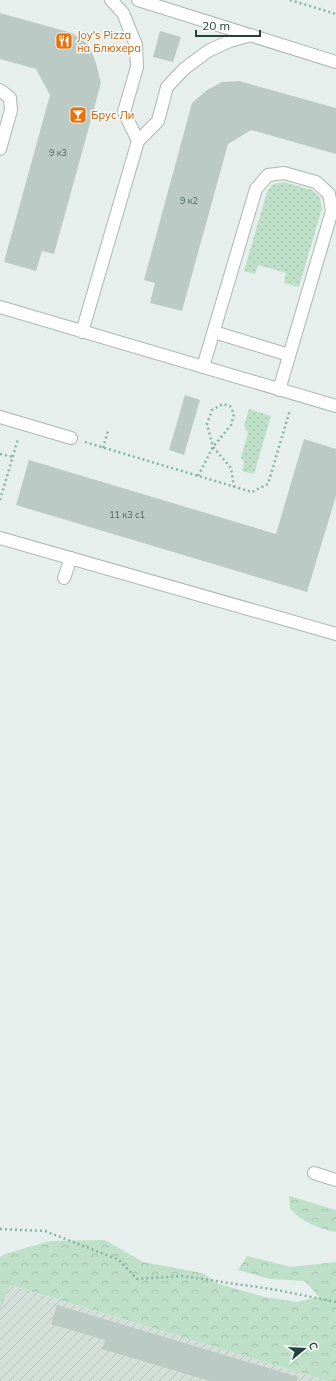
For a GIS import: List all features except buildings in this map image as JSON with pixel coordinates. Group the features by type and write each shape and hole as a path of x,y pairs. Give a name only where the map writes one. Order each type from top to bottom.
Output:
{"lane":[{"path":"111,0 123,13 136,45 137,67 124,112 138,141"},
{"path":"138,0 336,62"},
{"path":"82,332 138,141 158,121 167,87 184,69 208,52 230,41 251,35"},
{"path":"0,90 10,98 11,110 0,149"},
{"path":"203,367 256,189 268,175 284,173 316,182 329,194 332,211 279,390"},
{"path":"0,308 336,406"},
{"path":"214,332 289,355"},
{"path":"0,417 71,438"},
{"path":"0,538 335,631"},
{"path":"64,578 72,558"},
{"path":"314,1173 336,1180"}],"path":[{"path":"290,0 336,14"},
{"path":"71,438 252,492 268,484 295,394"},
{"path":"198,476 213,447 231,425 234,414 230,406 223,404 212,410 208,424 213,447 231,468 234,487"},
{"path":"0,500 23,424"},
{"path":"103,448 108,431"},
{"path":"0,454 12,457"},
{"path":"0,1229 45,1230 119,1260 137,1279 182,1276 277,1290 336,1302"}],"shaded area":[{"path":"9,1285 328,1381 0,1381 0,1309"}],"green space":[{"path":"284,182 312,190 320,198 322,208 299,287 284,283 286,273 258,265 255,274 244,271 267,192 273,184"},
{"path":"249,409 271,416 254,474 242,471 244,463 241,457 248,433 244,426"},
{"path":"289,1196 336,1210 336,1232 317,1227 300,1218 290,1209"},
{"path":"105,1240 143,1262 202,1273 219,1284 265,1297 297,1302 319,1297 305,1281 270,1279 238,1270 247,1256 291,1267 336,1262 336,1381 328,1381 10,1285 0,1309 0,1257 5,1254 50,1241"}],"place":[{"name":"Joy's Pizza на Блюхера","path":"64,41"},
{"name":"Брус Ли","path":"78,115"}]}
